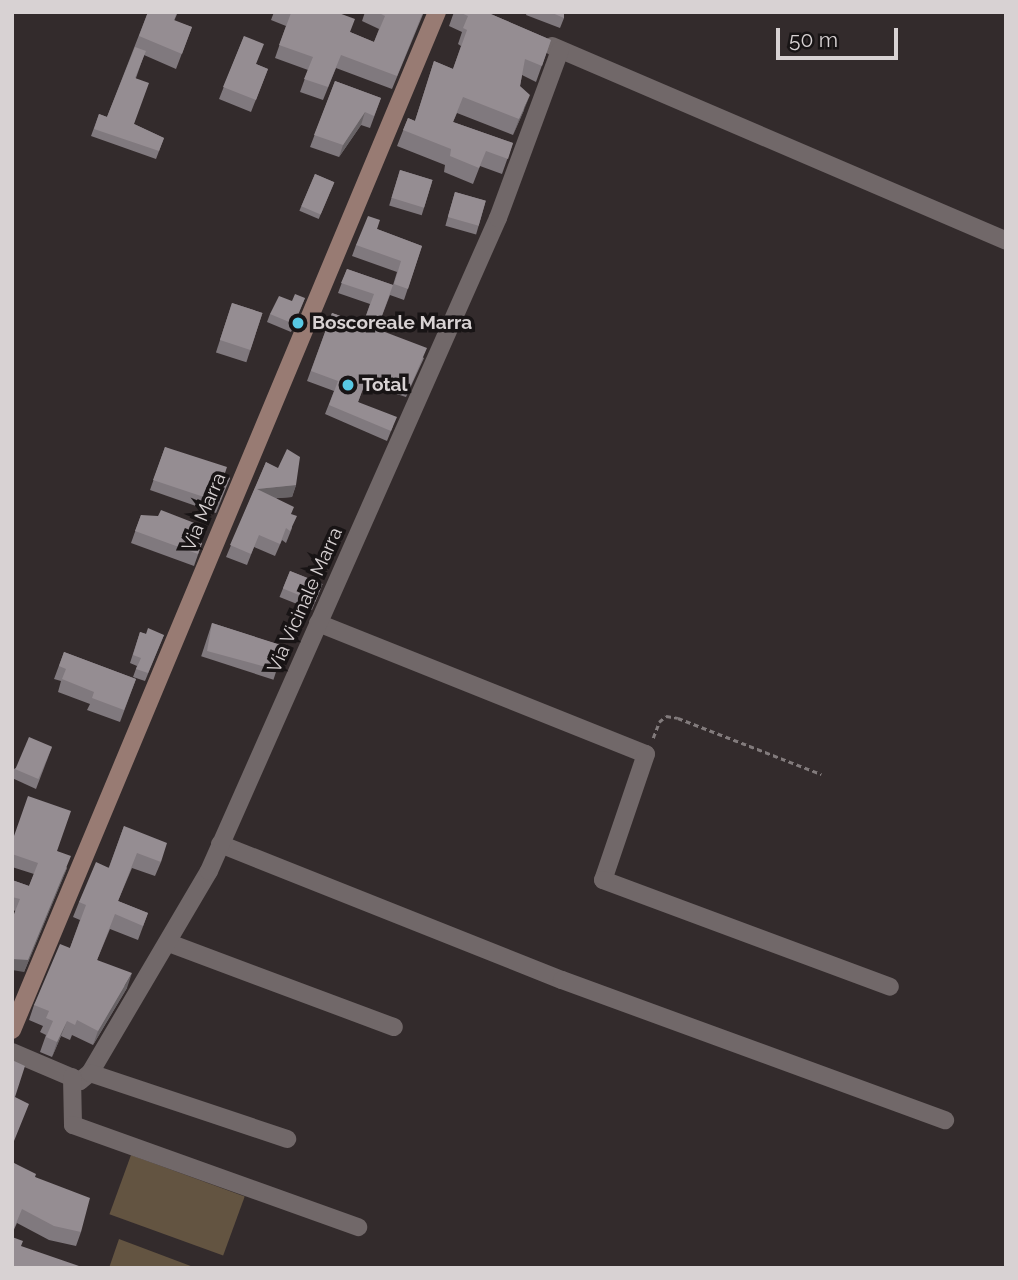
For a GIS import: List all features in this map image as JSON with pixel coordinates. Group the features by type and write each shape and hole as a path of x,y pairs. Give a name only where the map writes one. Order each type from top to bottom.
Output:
{"main road":[{"name":"Via Marra","path":"12,1030 18,994 437,12"}],"street":[{"path":"535,39 1006,242"},
{"name":"Via Vicinale Marra","path":"90,1073 169,943 220,844 498,218 561,50"},
{"path":"318,623 646,754 603,880 890,988"},
{"path":"220,844 562,980 945,1120"},
{"path":"169,943 394,1027"},
{"path":"12,1052 80,1081 90,1073 288,1139"},
{"path":"72,1077 73,1125 358,1227"}],"path":[{"path":"646,754 659,722 666,716 821,774"}],"shaded area":[{"path":"131,1155 245,1196 223,1256 109,1214"},
{"path":"119,1239 196,1268 109,1268"}],"building":[{"path":"148,12 177,12 174,20 192,27 182,54 139,36"},
{"path":"290,12 336,12 355,19 350,32 374,42 385,16 377,12 423,12 397,76 341,55 328,87 304,79 313,57 279,45"},
{"path":"459,12 486,12 551,40 542,66 525,59 520,86 530,95 519,119 463,97 453,122 513,143 508,159 486,151 479,168 450,156 451,149 403,130 408,118 415,121 434,61 453,69 467,30 463,28 468,16"},
{"path":"550,12 564,12 564,18"},
{"path":"244,36 264,44 256,64 268,69 256,100 223,87"},
{"path":"135,47 146,51 135,78 149,83 134,124 164,138 159,151 94,129 99,114 107,117"},
{"path":"335,81 381,98 374,116 365,112 343,145 314,135"},
{"path":"400,170 433,180 424,208 392,198"},
{"path":"315,174 334,182 321,214 301,206"},
{"path":"455,192 486,201 479,226 448,217"},
{"path":"368,216 380,220 377,229 422,246 408,289 394,284 401,261 356,245"},
{"path":"347,269 393,285 377,329 427,348 410,387 368,374 358,402 397,417 391,431 329,405 338,381 311,371 332,313 363,324 374,294 341,283"},
{"path":"295,294 305,298 294,324 270,314 279,296 292,301"},
{"path":"232,303 262,313 250,350 220,340"},
{"path":"165,447 227,467 224,476 230,478 219,502 153,480"},
{"path":"287,449 300,457 296,485 257,489 294,507 291,514 297,516 290,531 286,528 280,544 259,535 251,554 230,545 266,462 278,468"},
{"path":"161,510 197,524 192,539 202,543 198,554 135,531 141,515 158,516"},
{"path":"290,571 322,584 315,602 283,589"},
{"path":"212,623 284,646 277,670 207,651"},
{"path":"148,628 164,635 148,673 136,669 141,658 133,655 140,632 146,634"},
{"path":"64,652 136,679 124,710 92,698 94,692 62,679 66,669 59,666"},
{"path":"29,737 52,747 38,779 15,769"},
{"path":"28,796 71,811 57,851 71,856 28,960 12,959 12,919 20,899 12,897 12,880 29,886 38,863 12,854 12,835 14,836"},
{"path":"124,826 167,843 161,862 137,853 118,901 148,913 143,926 115,914 97,960 132,973 98,1031 77,1020 75,1025 67,1021 57,1042 46,1037 53,1021 46,1018 49,1011 34,1005 60,944 70,948 86,905 79,902 96,862 109,868"},
{"path":"12,1060 25,1066 15,1097 29,1104 14,1141 12,1139"},
{"path":"12,1162 36,1174 35,1177 90,1198 81,1232 54,1226 22,1209 12,1233"},
{"path":"12,1237 23,1241 21,1246 79,1268 12,1268"}],"place":[{"name":"Boscoreale Marra","path":"298,323"},
{"name":"Total","path":"348,385"}]}
